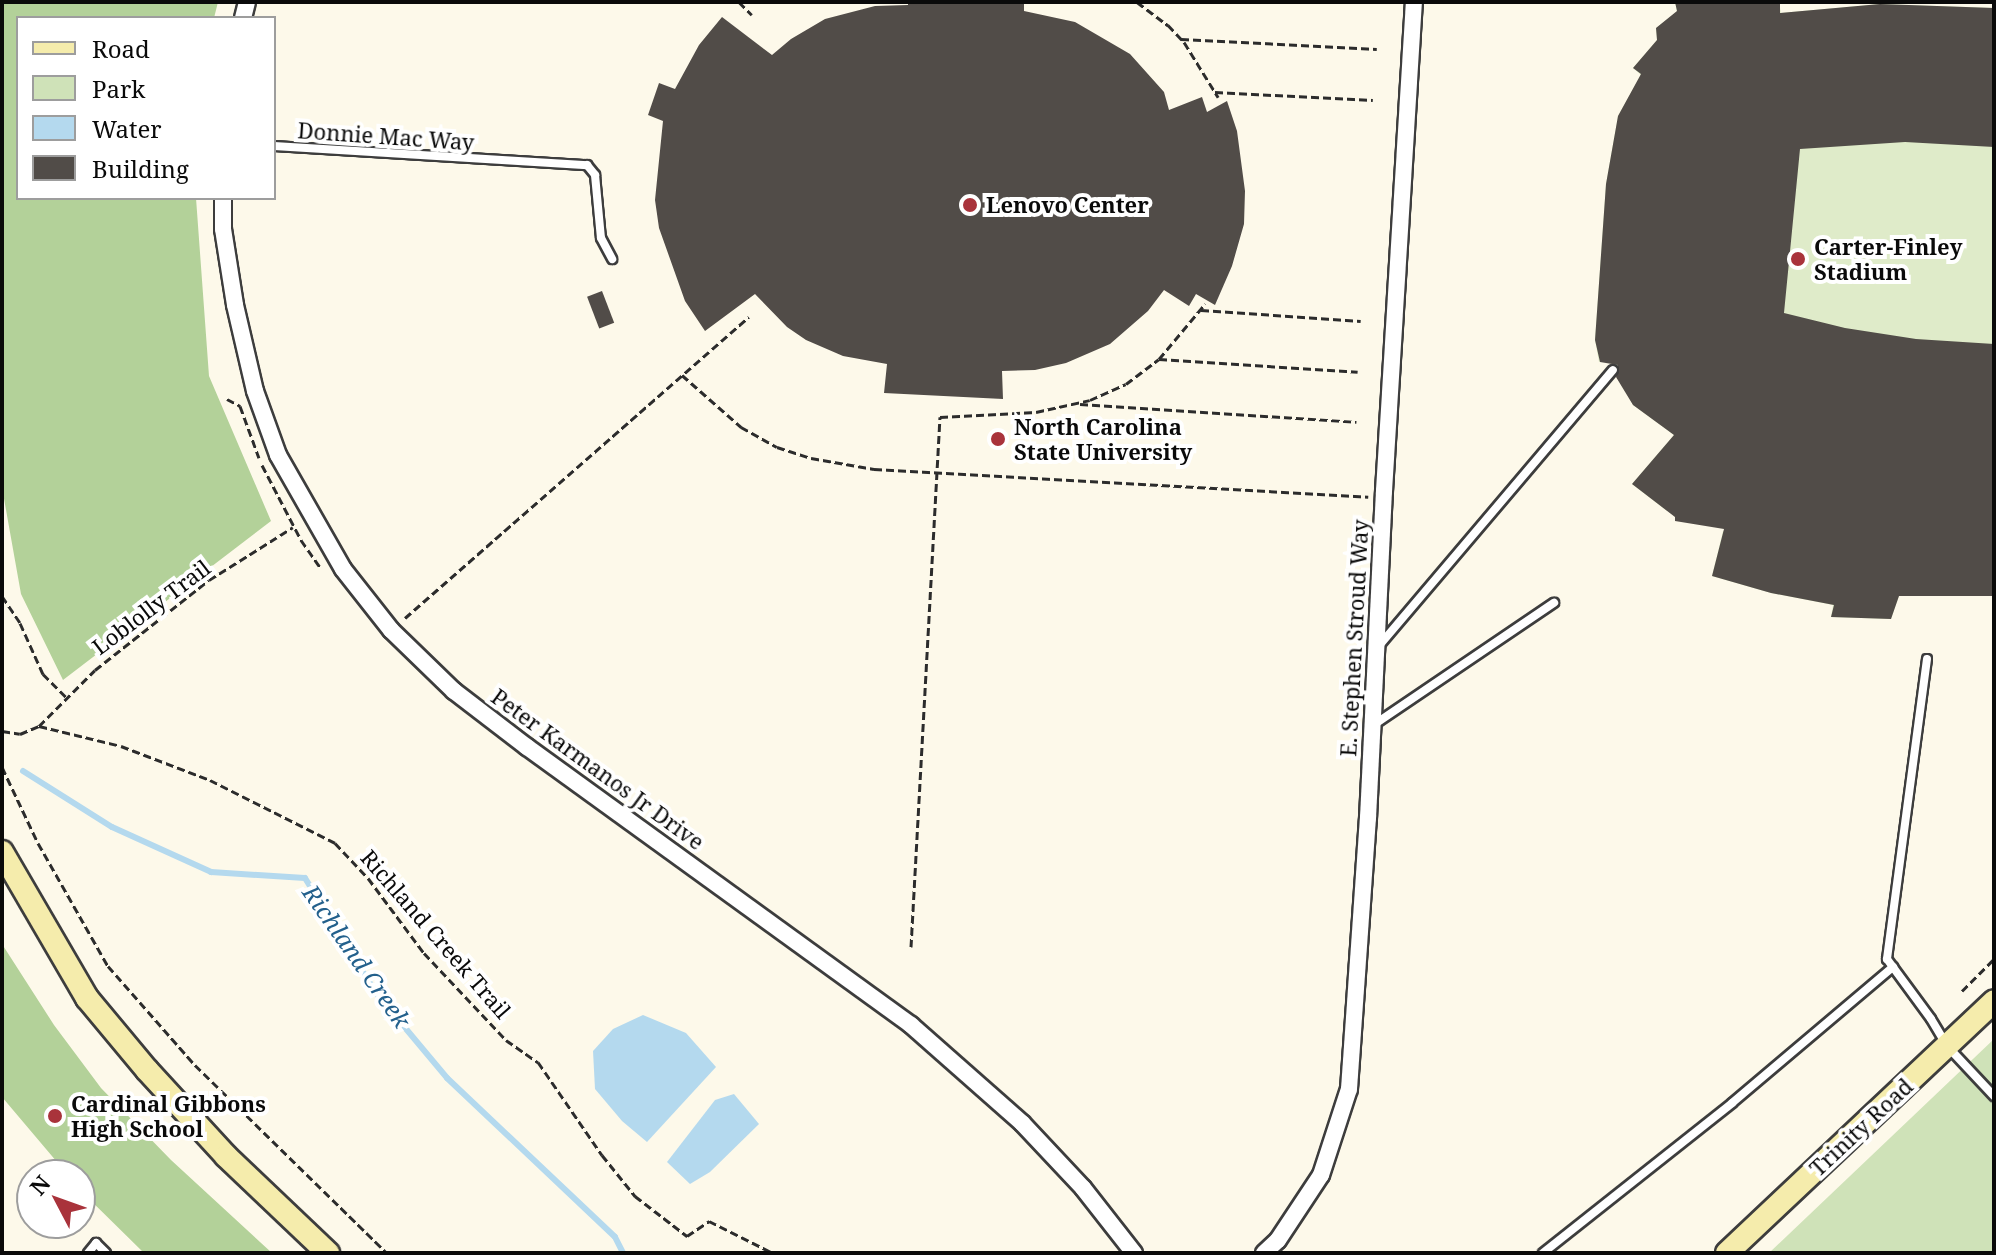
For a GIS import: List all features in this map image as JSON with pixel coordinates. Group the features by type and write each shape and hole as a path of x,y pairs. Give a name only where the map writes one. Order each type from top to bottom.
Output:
{"main road":[{"path":"2,852 87,998 147,1070 226,1156 328,1253"},
{"name":"Trinity Road","path":"1727,1253 1994,1001"}],"street":[{"name":"E. Stephen Stroud Way","path":"1264,1253 1278,1240 1321,1175 1349,1089 1414,2"},
{"name":"Peter Karmanos Jr Drive","path":"223,200 223,229 235,305 255,391 278,455 343,569 391,630 454,691 527,747 911,1025 1022,1123 1083,1188 1134,1253"}],"lane":[{"name":"Donnie Mac Way","path":"276,146 495,162 587,165 595,175 601,238 612,259"},
{"path":"1376,651 1613,370"},
{"path":"1372,726 1554,603"},
{"path":"1927,659 1887,959 1947,1046 1994,1096"},
{"path":"1543,1253 1732,1103 1893,967"},
{"path":"88,1253 96,1243 106,1253"}],"path":[{"path":"739,2 752,15"},
{"path":"1137,2 1181,39 1216,94 1373,100"},
{"path":"1181,39 1377,49"},
{"path":"1077,404 1126,384 1159,359 1205,304"},
{"path":"1201,310 1361,321"},
{"path":"405,618 749,317"},
{"path":"1159,359 1358,372"},
{"path":"682,375 741,427 777,447 811,458 874,469 1368,497"},
{"path":"911,947 940,417 1004,415 1077,404 1356,422"},
{"name":"Loblolly Trail","path":"39,726 95,670 209,580 293,527"},
{"path":"2,596 20,623 43,674 67,698"},
{"name":"Richland Creek Trail","path":"2,731 20,734 39,726 121,746 210,780 335,843 392,907 424,953 506,1040 538,1062 635,1196 687,1236 709,1221 773,1253"},
{"path":"2,767 38,843 108,966 195,1065 387,1253"},
{"path":"1962,991 1994,959"}],"green space":[{"path":"2,2 218,2 214,16 16,16 16,200 196,200 209,376 271,521 63,680 21,594 3,493"},
{"name":"Carter-Finley Stadium","path":"1675,2 1779,2 1781,13 1880,4 1994,8 1994,596 1899,596 1891,619 1831,617 1833,605 1771,593 1712,576 1723,531 1734,532 1677,480 1667,511 1632,484 1674,435 1633,405 1610,362 1599,362 1595,340 1606,184 1618,116 1641,75 1633,68 1657,40 1656,28 1677,12"},
{"name":"Cardinal Gibbons High School","path":"2,944 54,1025 101,1088 171,1160 272,1253 144,1253 96,1206 96,1159 54,1159 2,1097"},
{"path":"1994,1039 1994,1253 1769,1253 1911,1118"}],"water":[{"path":"643,1015 686,1033 716,1067 647,1142 622,1121 595,1089 593,1051 613,1029"},
{"path":"734,1094 759,1124 710,1172 690,1184 667,1162 715,1100"}],"building":[{"name":"Lenovo Center","path":"908,2 1024,2 1024,11 1075,22 1130,54 1164,92 1169,110 1202,97 1207,112 1227,101 1237,131 1245,191 1244,224 1232,266 1215,305 1196,294 1189,306 1164,290 1148,311 1110,344 1066,363 1035,370 1002,371 1003,399 884,393 887,364 843,356 806,340 787,327 755,294 705,331 685,301 659,228 655,200 663,121 648,115 659,83 675,89 699,45 722,17 772,55 791,39 825,19 875,6 908,5"},
{"name":"Carter-Finley Stadium","path":"1675,2 1780,2 1780,13 1880,4 1994,8 1994,147 1905,142 1800,149 1784,313 1845,328 1916,339 1994,344 1994,596 1899,596 1891,619 1831,617 1834,605 1771,593 1712,576 1724,529 1675,521 1675,517 1632,484 1674,435 1633,405 1616,377 1618,365 1600,362 1595,340 1606,184 1618,116 1641,74 1633,68 1657,40 1656,28 1677,11"},
{"path":"602,291 614,323 599,328 587,297"}],"waterway":[{"name":"Richland Creek","path":"23,771 112,827 211,872 305,878 376,993 447,1078 615,1237 623,1253"}],"place":[{"name":"Lenovo Center","path":"970,205"},
{"name":"Carter-Finley Stadium","path":"1798,259"},
{"name":"North Carolina State University","path":"998,439"},
{"name":"Cardinal Gibbons High School","path":"55,1116"}]}
